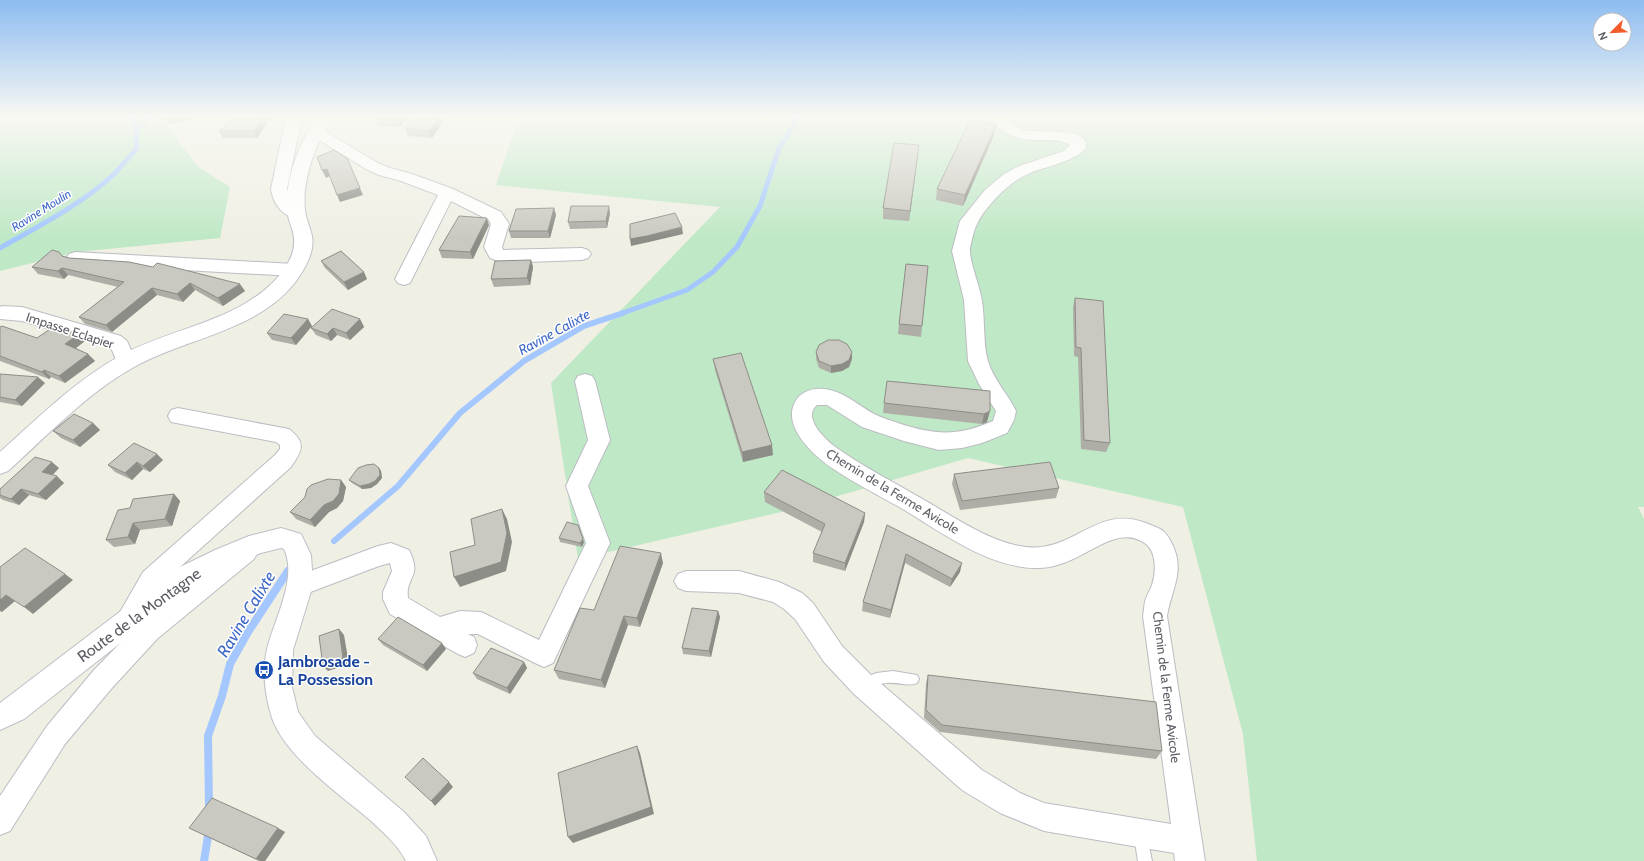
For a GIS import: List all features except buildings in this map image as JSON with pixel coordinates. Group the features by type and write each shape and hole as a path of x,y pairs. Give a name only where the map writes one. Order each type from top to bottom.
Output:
{"main road":[{"path":"0,465 78,394 126,362 150,349 228,322 263,300 285,281 294,270 299,260 304,241 296,213 296,191 305,157"},
{"name":"Route de la Montagne","path":"0,717 14,710 185,577 224,557 258,543 281,538 292,541 299,555 300,585 280,650 278,687 286,718 305,746 394,822 415,847 422,861"}],"street":[{"path":"285,157 279,189 280,199 284,206 296,213"},
{"path":"357,157 385,172 406,177 447,193 495,216 499,220 500,224 493,247 496,254 504,257 582,254"},
{"name":"Chemin de la Ferme Avicole","path":"686,581 739,582 779,593 793,601 804,611 833,654 863,685 972,780 1010,803 1044,817 1141,834 1189,851 1155,616 1157,600 1163,589 1166,564 1162,546 1153,536 1140,529 1122,526 1107,529 1063,554 1047,558 1030,558 1010,555 989,548 840,462 817,444 804,425 801,414 805,403 811,398 822,396 832,398 869,421 904,434 939,442 962,440 982,435 1000,427 1004,420 1006,411 989,384 978,361 973,300 961,251 969,222 991,194 1010,177 1025,169 1060,157"},
{"path":"404,279 447,193"},
{"path":"75,258 294,270"},
{"name":"Impasse Eclapier","path":"2,313 22,314 114,341 120,346 126,362"},
{"path":"438,629 460,622 481,623 544,655 598,543 577,486 599,440 585,381"},
{"path":"126,623 151,580 283,462 290,451 291,442 282,435 178,416"},
{"path":"0,821 56,735 102,679 148,631 258,543"},
{"path":"300,585 378,556 391,553 401,557 404,565 404,574 395,590 395,599 399,606 465,645"}],"lane":[{"path":"863,685 875,679 888,676 912,679"},
{"path":"1141,834 1145,861"}],"green space":[{"path":"0,157 190,157 197,166 230,187 220,238 77,252 0,271"},
{"path":"505,157 1644,157 1644,507 1638,507 1644,519 1644,861 1257,861 1243,734 1183,507 968,458 790,510 578,559 551,383 720,207 496,185"}],"waterway":[{"name":"Ravine Moulin","path":"0,248 75,205 102,185 129,157"},
{"name":"Ravine Calixte","path":"620,314 687,290 713,272 737,247 760,206 776,157"},
{"name":"Ravine Calixte","path":"334,541 398,486 460,413 524,361 584,326 620,314"},
{"name":"Ravine Calixte","path":"209,807 208,736 222,696 230,664 248,632 288,571"},
{"name":"Ravine Calixte","path":"204,861 209,830"}],"place":[{"name":"Jambrosade - La Possession","path":"264,670"}]}
